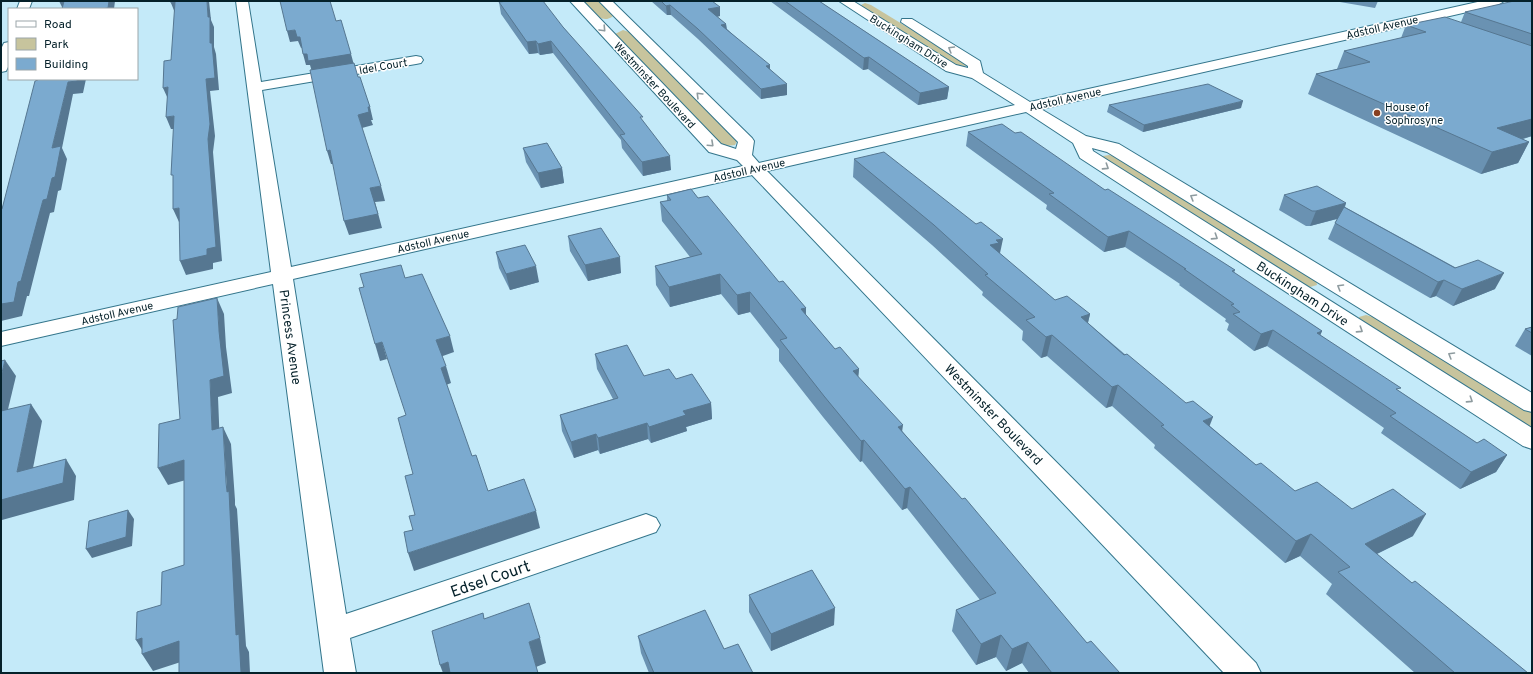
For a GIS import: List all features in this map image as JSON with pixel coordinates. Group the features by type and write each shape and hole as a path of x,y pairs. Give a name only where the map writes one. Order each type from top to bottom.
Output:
{"street":[{"name":"Princess Avenue","path":"242,1 340,673"},
{"name":"Westminster Boulevard","path":"576,1 715,148 749,162 1245,673"},
{"name":"Westminster Boulevard","path":"605,1 746,141 749,162"},
{"name":"Buckingham Drive","path":"845,1 951,68 977,75 1080,140 1113,148 1532,404"},
{"name":"Adstoll Avenue","path":"1,339 282,275 749,162 1028,107 1498,1"},
{"name":"Buckingham Drive","path":"898,17 975,64 977,75"},
{"path":"1413,20 1438,29"},
{"path":"1,68 8,49"},
{"name":"Idel Court","path":"255,87 416,60"},
{"name":"Buckingham Drive","path":"1080,140 1086,154 1532,440"},
{"name":"Edsel Court","path":"334,631 646,525"}],"green space":[{"path":"582,1 598,1 613,16 609,19 600,18"},
{"path":"865,3 871,5 966,63 966,66 953,65 859,6"},
{"path":"623,30 629,32 737,141 735,145 725,146 718,144 615,34"},
{"path":"1109,155 1119,157 1316,280 1317,285 1310,287 1297,283 1103,160 1103,156"},
{"path":"1366,315 1380,319 1532,413 1532,431 1361,323 1359,317"}],"building":[{"path":"64,1 109,1 108,8 62,8"},
{"path":"171,1 207,1 208,17 210,17 210,43 212,43 215,78 206,79 210,124 208,139 216,247 207,249 207,255 180,261 179,208 173,209 173,175 171,175 174,116 166,117 168,87 163,88 164,61 171,60 175,2 171,3"},
{"path":"280,1 330,1 336,21 341,20 351,54 308,61 307,54 303,54 300,37 297,37 295,30 287,31"},
{"path":"543,1 563,27 643,117 640,117 670,156 642,162 620,135 625,134 551,41 538,44 536,41 527,42 499,2"},
{"path":"661,1 712,1 720,7 708,9 726,24 721,25 770,65 766,66 787,84 761,89 698,29 670,5 666,6"},
{"path":"785,1 819,1 949,87 920,93 869,57 864,58"},
{"path":"1514,1 1532,1 1532,34 1465,12"},
{"path":"1445,17 1532,46 1532,119 1497,128 1529,142 1492,152 1316,74 1370,62 1344,51 1426,32 1406,25"},
{"path":"354,63 370,107 368,107 369,112 358,115 381,186 370,188 378,214 344,221 330,150 327,151 310,70"},
{"path":"78,80 68,82 52,148 61,146 55,177 52,178 47,199 43,200 21,281 18,282 14,302 1,304 1,209 35,81"},
{"path":"1208,84 1243,101 1144,125 1109,105"},
{"path":"1002,124 1015,133 1021,132 1105,190 1108,189 1235,270 1232,271 1322,331 1317,333 1401,388 1396,389 1477,443 1484,439 1507,455 1471,472 1390,416 1396,413 1273,330 1261,334 1233,314 1240,312 1231,305 1234,304 1184,269 1186,269 1129,231 1108,237 1049,194 1054,193 968,132"},
{"path":"547,143 562,168 538,173 523,148"},
{"path":"884,152 976,224 981,222 1003,239 996,240 999,243 990,245 1055,300 1067,296 1090,314 1081,317 1124,355 1127,354 1186,403 1193,401 1213,417 1203,421 1256,465 1261,463 1295,491 1317,482 1352,509 1393,489 1426,514 1365,544 1412,583 1415,581 1528,673 1455,673 1338,572 1350,567 1311,534 1296,541 1161,426 1164,425 1118,385 1112,387 1052,335 1046,337 1026,320 1035,317 985,275 988,274 934,225 854,159"},
{"path":"1317,186 1346,203 1312,211 1284,195"},
{"path":"691,189 698,198 708,196 779,282 783,281 806,308 801,309 835,349 840,347 859,369 853,371 903,425 898,427 962,499 965,498 1087,643 1091,641 1120,673 1052,673 1028,642 1012,649 1001,635 981,644 956,610 996,593 910,487 905,489 864,440 861,441 824,396 780,340 787,338 750,292 737,295 720,274 669,287 655,266 702,254 660,202 671,200 667,195"},
{"path":"1344,207 1455,268 1478,260 1504,273 1462,289 1444,280 1438,282 1335,223"},
{"path":"601,228 620,257 585,265 568,236"},
{"path":"525,245 536,266 506,274 496,252"},
{"path":"401,265 405,278 422,274 450,336 436,340 446,366 441,368 472,456 476,455 488,491 524,479 536,511 408,553 404,532 413,530 409,516 415,515 405,476 413,474 398,418 406,415 382,342 375,344 359,288 364,287 360,274"},
{"path":"217,298 224,376 210,380 212,430 223,427 227,492 229,491 236,635 239,634 241,673 179,673 179,641 142,654 142,638 136,640 137,612 161,605 162,572 184,565 184,460 158,468 159,424 180,419 173,320 177,319 178,307"},
{"path":"1532,327 1532,333 1525,329"},
{"path":"627,345 644,376 669,369 676,379 692,374 711,403 683,411 686,415 649,427 647,423 598,438 596,434 571,442 560,415 618,398 595,354"},
{"path":"5,360 1,377 1,361"},
{"path":"31,404 17,472 66,459 63,483 1,500 1,411"},
{"path":"128,510 126,537 86,549 89,521"},
{"path":"812,570 835,608 771,634 749,595"},
{"path":"529,603 540,638 529,642 538,673 450,673 448,662 440,665 432,631 483,613 484,619"},
{"path":"705,610 724,649 738,644 753,673 654,673 638,636"}],"place":[{"name":"House of Sophrosyne","path":"1377,113"}]}
